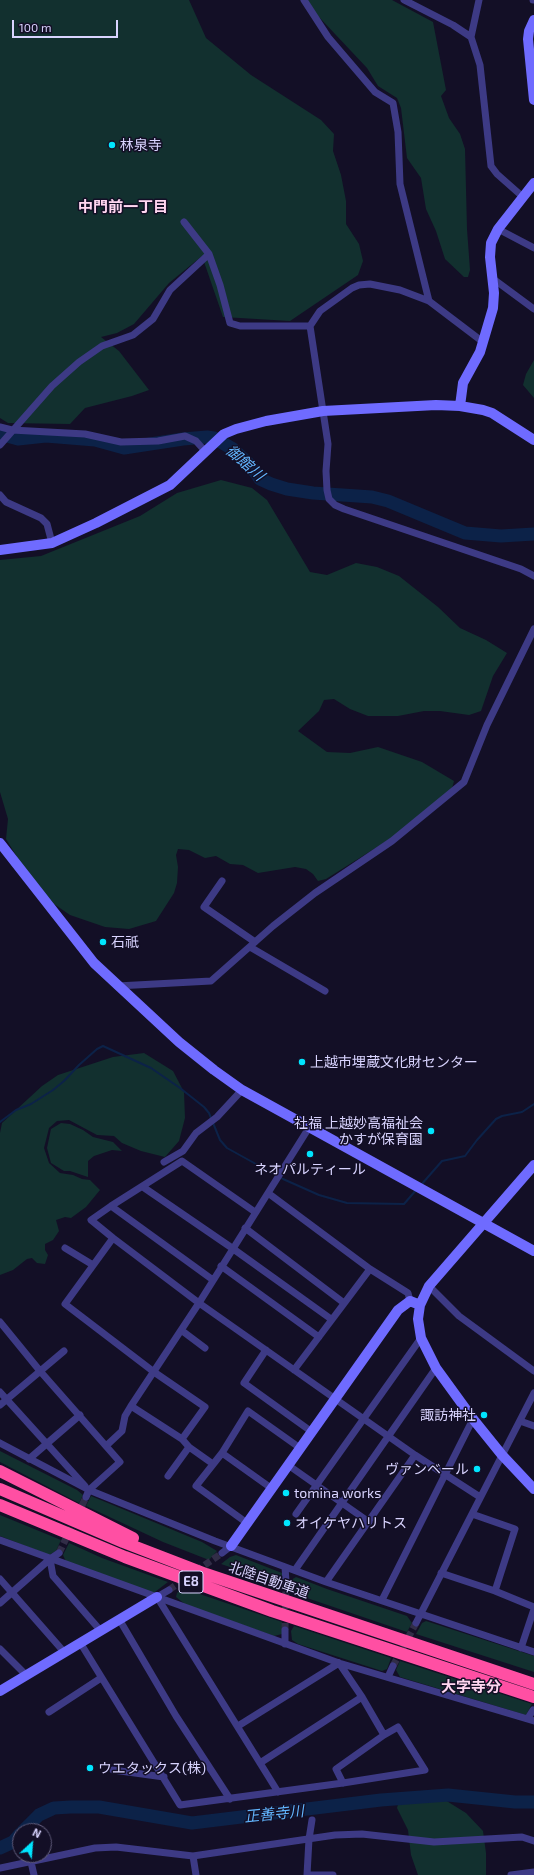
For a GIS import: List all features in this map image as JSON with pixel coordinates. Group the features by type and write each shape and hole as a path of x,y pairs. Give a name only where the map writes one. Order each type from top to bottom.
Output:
{"highway":[{"path":"0,1471 96,1521 175,1558 256,1589 276,1599"},
{"name":"北陸自動車道","path":"0,1489 123,1542 276,1599 534,1684"},
{"name":"北陸自動車道","path":"0,1505 126,1557 272,1611 534,1697"},
{"path":"0,1508 55,1528"}],"street":[{"path":"304,0 328,37 375,92 393,103 398,132 400,184 429,301"},
{"path":"404,0 471,36"},
{"path":"479,0 471,36 480,64 491,166 497,174 523,196"},
{"path":"534,20 529,31 528,39 532,57 534,100"},
{"path":"460,406 464,379 483,342 493,308 494,293 490,250 498,229 534,183"},
{"path":"184,222 209,254 220,285 230,323 240,326 310,326"},
{"path":"498,229 534,248"},
{"path":"0,445 52,386 78,362 102,346 133,335 153,319 170,290 209,254"},
{"path":"492,278 534,309"},
{"path":"483,342 429,301 400,290 370,284 359,285 320,311 310,326 328,444 326,471 327,490 329,499 335,505 344,509 521,569 534,576"},
{"path":"0,550 52,543 110,516 170,485 224,434 236,429 323,411 436,404 478,408 492,413 534,440"},
{"path":"0,427 12,430 85,434 121,442 158,441 185,436 196,440 205,451"},
{"path":"0,496 6,502 41,518 47,524 52,543"},
{"path":"117,986 211,981 273,926 315,893 392,841 464,782 487,725 534,629"},
{"path":"0,843 89,957 117,986 179,1042 242,1090 310,1126 534,1251"},
{"path":"222,881 204,907 253,945 325,991"},
{"path":"164,1162 183,1151 196,1133 217,1117 242,1090"},
{"path":"106,1446 122,1431 125,1416 131,1406 199,1302 310,1126"},
{"path":"255,1212 182,1161 111,1206 92,1220 113,1238 199,1302 294,1370 445,1476 480,1497"},
{"path":"222,1554 230,1546 247,1523 398,1310 415,1303 534,1165"},
{"path":"143,1186 331,1319"},
{"path":"268,1193 370,1269 408,1293 415,1303 421,1338 436,1368 473,1419 502,1455 534,1489"},
{"path":"111,1206 213,1280"},
{"path":"245,1228 344,1303"},
{"path":"113,1238 65,1304 154,1372 205,1407 182,1439"},
{"path":"65,1248 93,1265"},
{"path":"221,1266 319,1337"},
{"path":"294,1370 370,1269"},
{"path":"429,1286 459,1316 534,1370"},
{"path":"0,1322 40,1371 120,1462 87,1494"},
{"path":"181,1330 205,1348"},
{"path":"296,1514 421,1338"},
{"path":"0,1405 64,1350"},
{"path":"266,1350 244,1383 312,1432"},
{"path":"295,1570 390,1436 436,1368"},
{"path":"0,1392 46,1444 87,1494"},
{"path":"416,1623 534,1393"},
{"path":"131,1406 182,1439 189,1447 213,1464"},
{"path":"247,1523 196,1486 222,1453 248,1411 300,1448"},
{"path":"29,1459 80,1415"},
{"path":"382,1600 473,1419"},
{"path":"520,1421 534,1426"},
{"path":"0,1443 87,1494 326,1582 534,1652"},
{"path":"168,1476 189,1447"},
{"path":"222,1453 271,1488"},
{"path":"326,1582 370,1522 415,1455"},
{"path":"288,1465 370,1522"},
{"path":"472,1514 515,1529 495,1591"},
{"path":"0,1540 339,1663 531,1720 533,1710"},
{"path":"0,1603 50,1559 59,1553"},
{"path":"50,1559 52,1576 100,1630"},
{"path":"285,1567 286,1581"},
{"path":"441,1573 495,1591 534,1608 521,1648"},
{"path":"0,1579 66,1653"},
{"path":"0,1691 66,1653 100,1630 169,1590"},
{"path":"156,1597 278,1792"},
{"path":"119,1620 176,1716 230,1799"},
{"path":"285,1630 285,1644"},
{"path":"80,1644 180,1805 343,1783 425,1770 398,1727 384,1735 336,1769 343,1783"},
{"path":"0,1649 26,1675"},
{"path":"238,1726 339,1663"},
{"path":"339,1663 362,1697 384,1735"},
{"path":"388,1677 393,1666"},
{"path":"49,1712 101,1678"},
{"path":"260,1763 362,1697"},
{"path":"113,1770 164,1777"},
{"path":"312,1820 309,1839 307,1875 333,1875"},
{"path":"52,1858 95,1848 116,1847 193,1856 335,1835 362,1834 434,1842 522,1837 534,1841"},
{"path":"193,1856 196,1875"},
{"path":"0,1868 27,1863"},
{"path":"32,1863 34,1875"},
{"path":"511,1875 534,1872"}],"green space":[{"path":"0,0 189,0 206,38 251,75 321,120 334,134 333,151 341,175 346,201 346,224 359,244 363,261 358,275 290,321 223,317 202,256 169,283 134,324 117,333 101,337 119,351 149,390 85,408 70,424 8,423 0,418"},
{"path":"303,0 392,0 433,22 446,90 441,96 449,118 460,134 465,149 467,229 470,270 468,277 464,277 445,259 436,231 426,209 421,178 407,158 401,108 397,98 378,86 367,68"},
{"path":"534,360 534,398 523,385 526,374"},
{"path":"221,480 252,488 267,500 310,572 327,575 356,563 377,567 399,576 438,607 460,628 486,640 507,653 493,676 481,711 469,715 440,711 424,711 398,716 368,716 350,709 334,699 324,700 319,711 298,731 327,752 350,753 378,747 422,762 454,781 451,792 393,837 326,879 318,881 313,874 306,869 295,867 258,873 243,865 230,864 216,856 205,858 189,850 178,849 176,855 178,867 177,883 174,893 156,921 129,929 105,927 70,915 54,904 22,865 6,839 8,819 0,792 0,560 41,556 140,516 177,493"},
{"path":"144,1053 173,1071 184,1092 185,1118 179,1141 165,1157 141,1151 122,1143 114,1136 97,1135 69,1120 57,1121 49,1128 44,1148 49,1163 60,1173 90,1180 100,1190 86,1207 71,1218 65,1217 56,1220 59,1231 53,1240 45,1244 45,1250 48,1255 45,1264 37,1263 32,1258 27,1259 13,1270 0,1275 0,1133 2,1123 42,1086 58,1075 113,1057"},
{"path":"61,1123 70,1124 93,1137 113,1142 122,1151 112,1150 94,1156 88,1161 88,1177 70,1171 64,1171 51,1163 47,1148 51,1129"},
{"path":"0,1451 77,1490 83,1495 79,1503 0,1462"},
{"path":"91,1496 202,1542 217,1551 209,1560 163,1542 86,1506"},
{"path":"0,1515 61,1540 56,1551 49,1555 0,1536"},
{"path":"69,1543 102,1558 168,1582 151,1595 67,1564 63,1555"},
{"path":"236,1555 282,1573 281,1587 221,1564 230,1557"},
{"path":"296,1577 407,1616 412,1623 407,1632 301,1596 289,1590 291,1580"},
{"path":"182,1588 282,1622 282,1634 274,1636 186,1605 176,1597 177,1593"},
{"path":"426,1621 534,1656 534,1672 416,1634 422,1623"},
{"path":"294,1626 391,1658 387,1669 382,1671 298,1644 292,1640 291,1631"},
{"path":"400,1661 532,1704 526,1715 400,1677 396,1670"},
{"path":"404,1794 421,1794 445,1800 466,1813 483,1831 486,1853 486,1875 418,1875 411,1855 408,1830 397,1808 399,1801"}],"waterway":[{"name":"御館川","path":"0,434 18,439 46,436 95,440 124,448 183,439 207,437 214,438 233,449 250,465 260,479 287,489 313,493 372,497 388,501 465,533 501,536 534,534"},
{"path":"0,1122 16,1110 31,1104 53,1090 97,1049 103,1046 151,1068 180,1088 204,1107 209,1113 220,1140 227,1148 283,1179 319,1195 347,1203 404,1204 417,1189"},
{"path":"421,1185 442,1161 465,1156 496,1119 502,1116 522,1112 534,1104"},
{"name":"正善寺川","path":"31,1823 39,1815 54,1808 71,1807 99,1807 192,1823 381,1800 448,1795 515,1802 534,1802"},
{"name":"正善寺川","path":"0,1848 12,1842"}],"tunnel":[{"path":"59,1553 86,1497"},
{"path":"196,1571 222,1553"},
{"path":"169,1590 186,1578"},
{"path":"285,1630 286,1581"},
{"path":"393,1666 416,1623"}],"place":[{"name":"林泉寺","path":"112,145"},
{"name":"石祇","path":"103,942"},
{"name":"上越市埋蔵文化財センター","path":"302,1062"},
{"name":"社福 上越妙高福祉会 かすが保育園","path":"431,1131"},
{"name":"ネオパルティール","path":"310,1154"},
{"name":"諏訪神社","path":"484,1415"},
{"name":"ヴァンベール","path":"477,1469"},
{"name":"tomina works","path":"286,1493"},
{"name":"オイケヤハリトス","path":"287,1523"},
{"name":"ウエタックス(株)","path":"90,1768"}],"district":[{"name":"中門前一丁目","path":"123,207"},
{"name":"大字寺分","path":"471,1687"}]}
